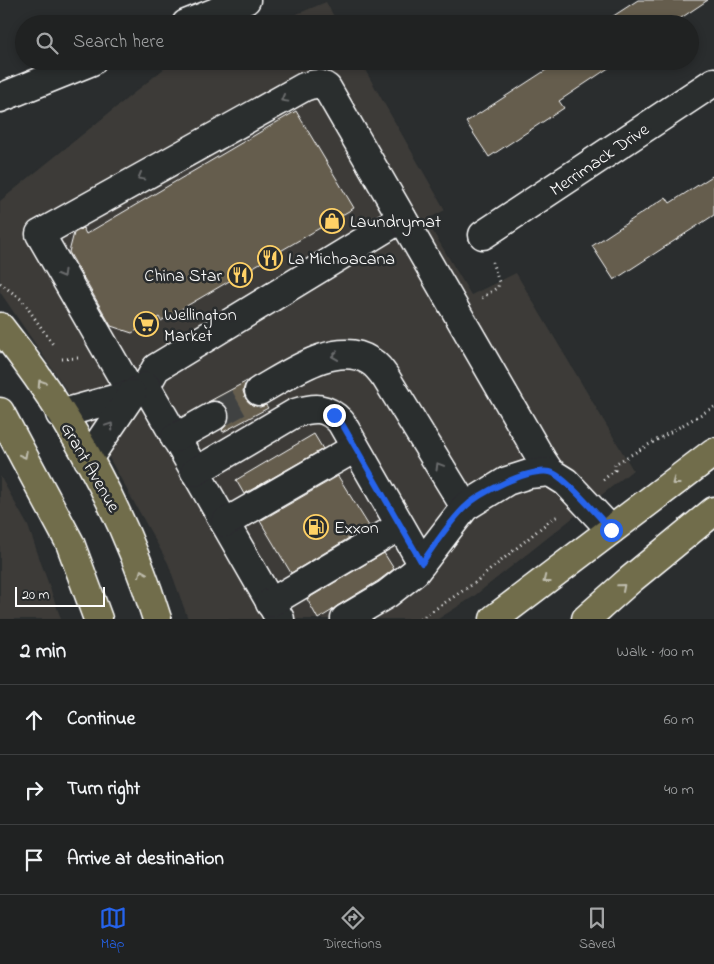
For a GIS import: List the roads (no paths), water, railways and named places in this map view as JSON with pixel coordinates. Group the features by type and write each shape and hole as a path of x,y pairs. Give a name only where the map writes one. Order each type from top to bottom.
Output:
{"main road":[{"name":"Grant Avenue","path":"0,327 27,362 88,459 120,519 148,590 157,619"},
{"path":"0,412 70,543 98,619"},
{"path":"494,619 714,452"},
{"path":"586,619 714,511"}],"street":[{"path":"208,15 246,0"},
{"path":"0,98 70,70"},
{"name":"Merrimack Drive","path":"483,235 714,82"},
{"path":"400,526 275,611 175,438 139,390 40,234 304,87 321,84 327,88 550,472 566,482 611,530"},
{"path":"88,459 156,368 402,218"},
{"path":"259,391 319,359 334,355 351,354 371,361 386,378 465,507"},
{"path":"60,414 139,390"},
{"path":"195,472 295,413 307,409 321,408 334,415 341,422 422,563"},
{"path":"175,438 214,416"},
{"path":"225,523 356,448"},
{"path":"345,619 387,594 415,572 465,507 507,481 529,474 550,472"}],"tunnel":[{"path":"214,416 259,391"}],"place":[{"name":"Laundrymat","path":"332,221"},
{"name":"La Michoacana","path":"270,258"},
{"name":"China Star","path":"240,275"},
{"name":"Wellington Market","path":"146,324"},
{"name":"Exxon","path":"316,527"}]}
